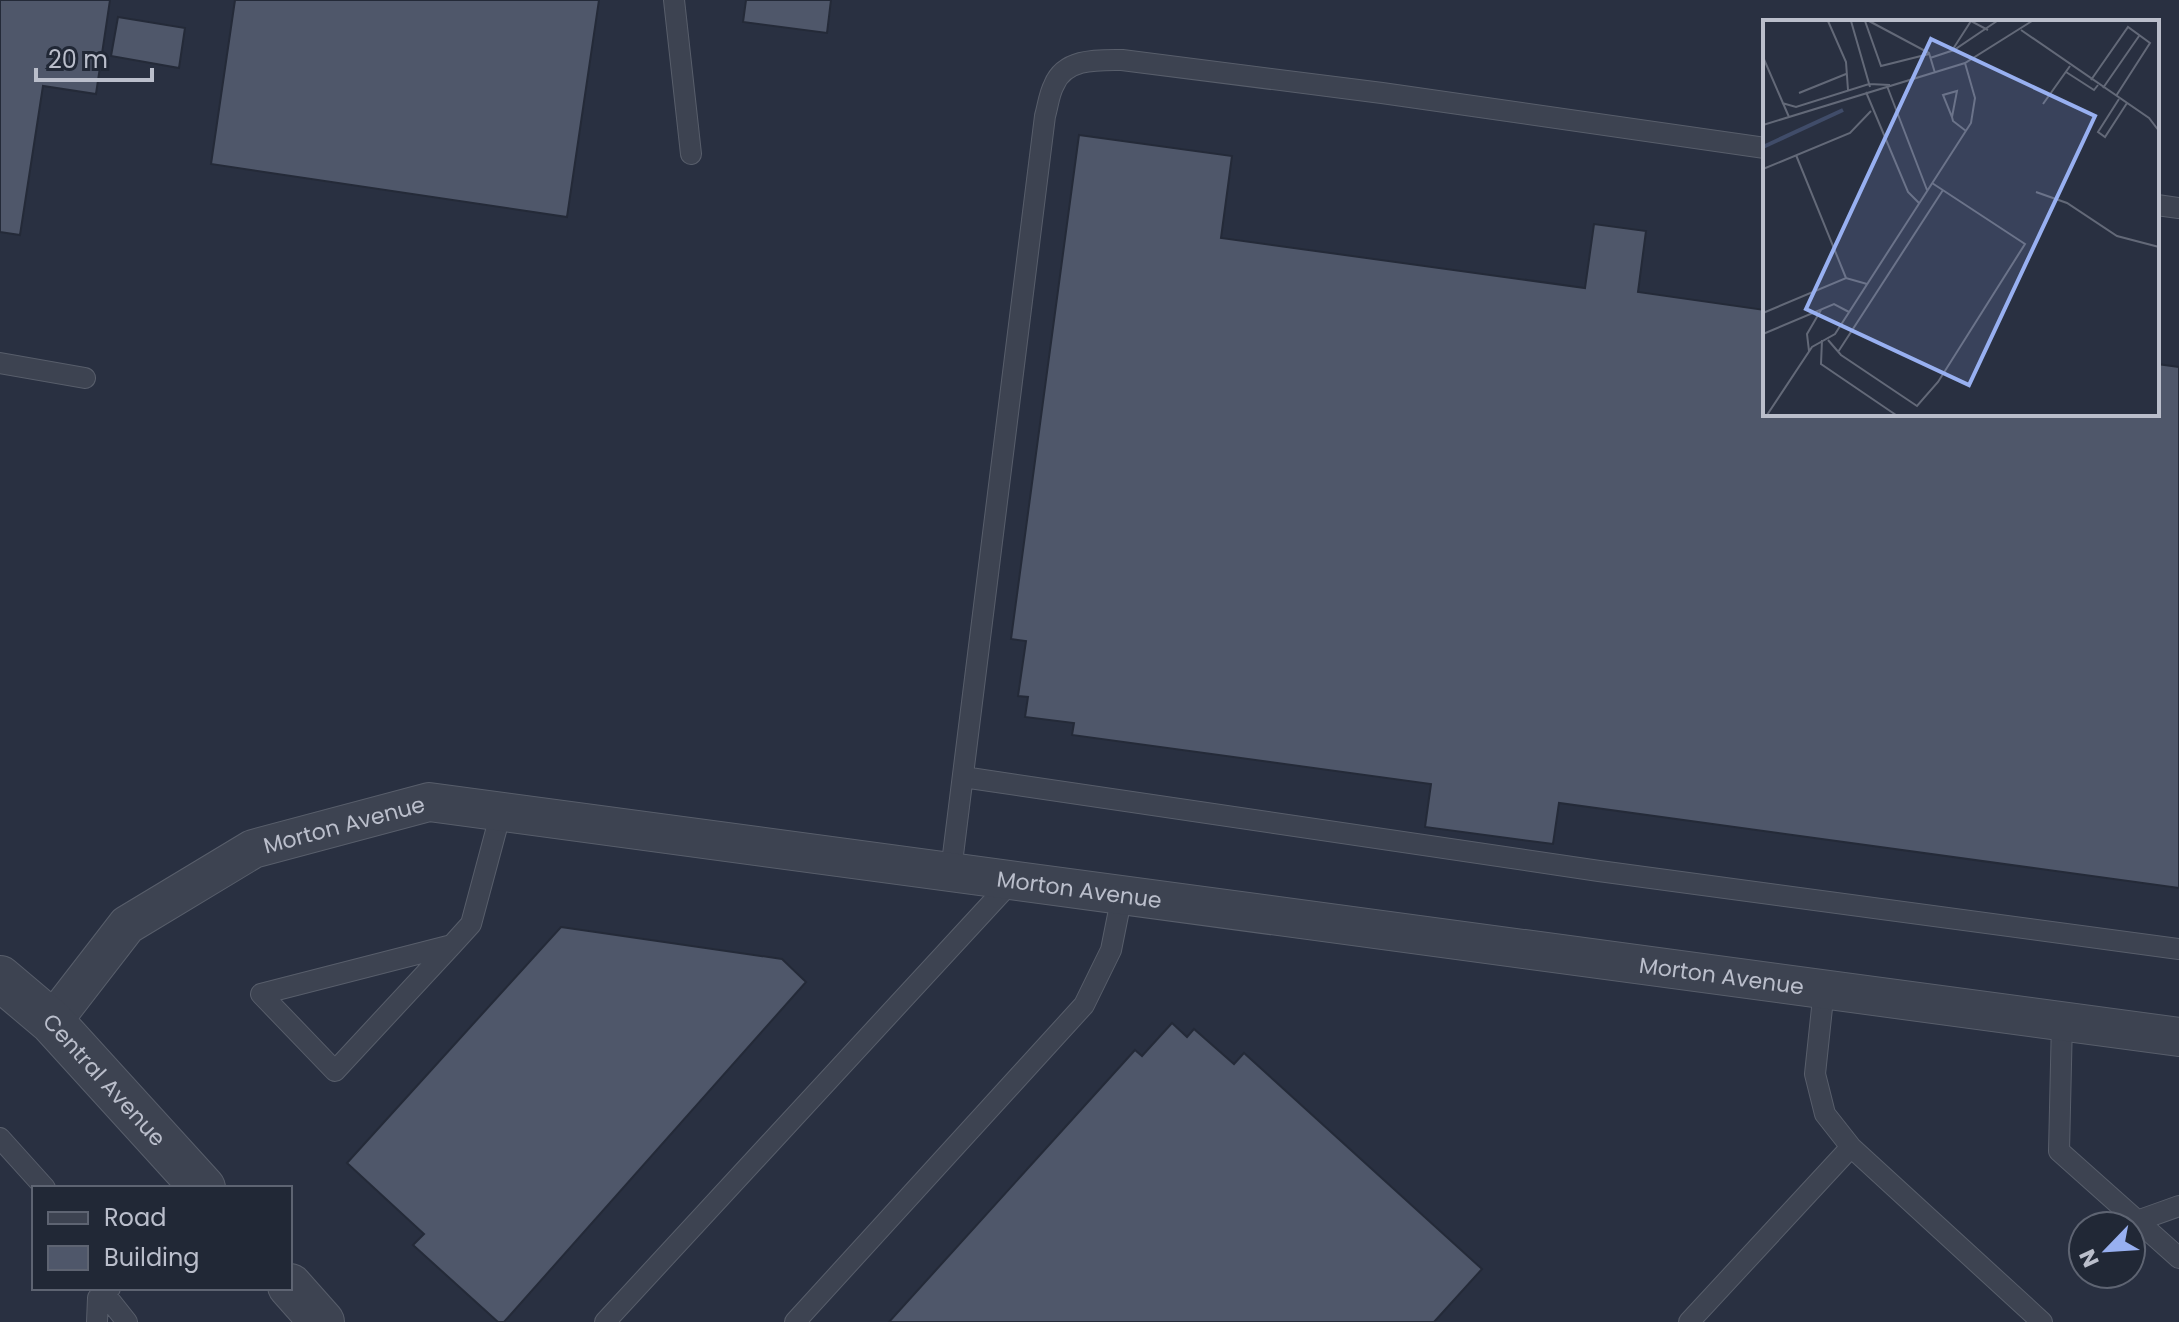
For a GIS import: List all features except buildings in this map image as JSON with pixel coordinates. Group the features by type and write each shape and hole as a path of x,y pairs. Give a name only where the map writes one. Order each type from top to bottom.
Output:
{"street":[{"name":"Morton Avenue","path":"52,1022 127,925 253,849 429,802 2179,1037"},
{"name":"Central Avenue","path":"0,978 52,1022 201,1186"},
{"path":"292,1288 322,1322"}],"lane":[{"path":"674,0 691,154"},
{"path":"951,871 1045,116 1054,82 1071,65 1091,60 1122,60 1382,93 1763,148"},
{"path":"2159,205 2179,208"},
{"path":"0,363 85,378"},
{"path":"963,777 1599,871 2179,949"},
{"path":"452,945 261,994 335,1071 452,945 471,924 501,812"},
{"path":"605,1322 1013,880"},
{"path":"795,1322 1084,1005 1111,950 1122,895"},
{"path":"1824,989 1815,1074 1825,1114 1851,1147 2042,1322"},
{"path":"2062,1021 2059,1151 2125,1210"},
{"path":"3,1144 43,1186"},
{"path":"1689,1322 1851,1147"},
{"path":"2147,1217 2179,1206"},
{"path":"2147,1230 2179,1258"},
{"path":"97,1322 98,1298 107,1291 127,1322"}]}
